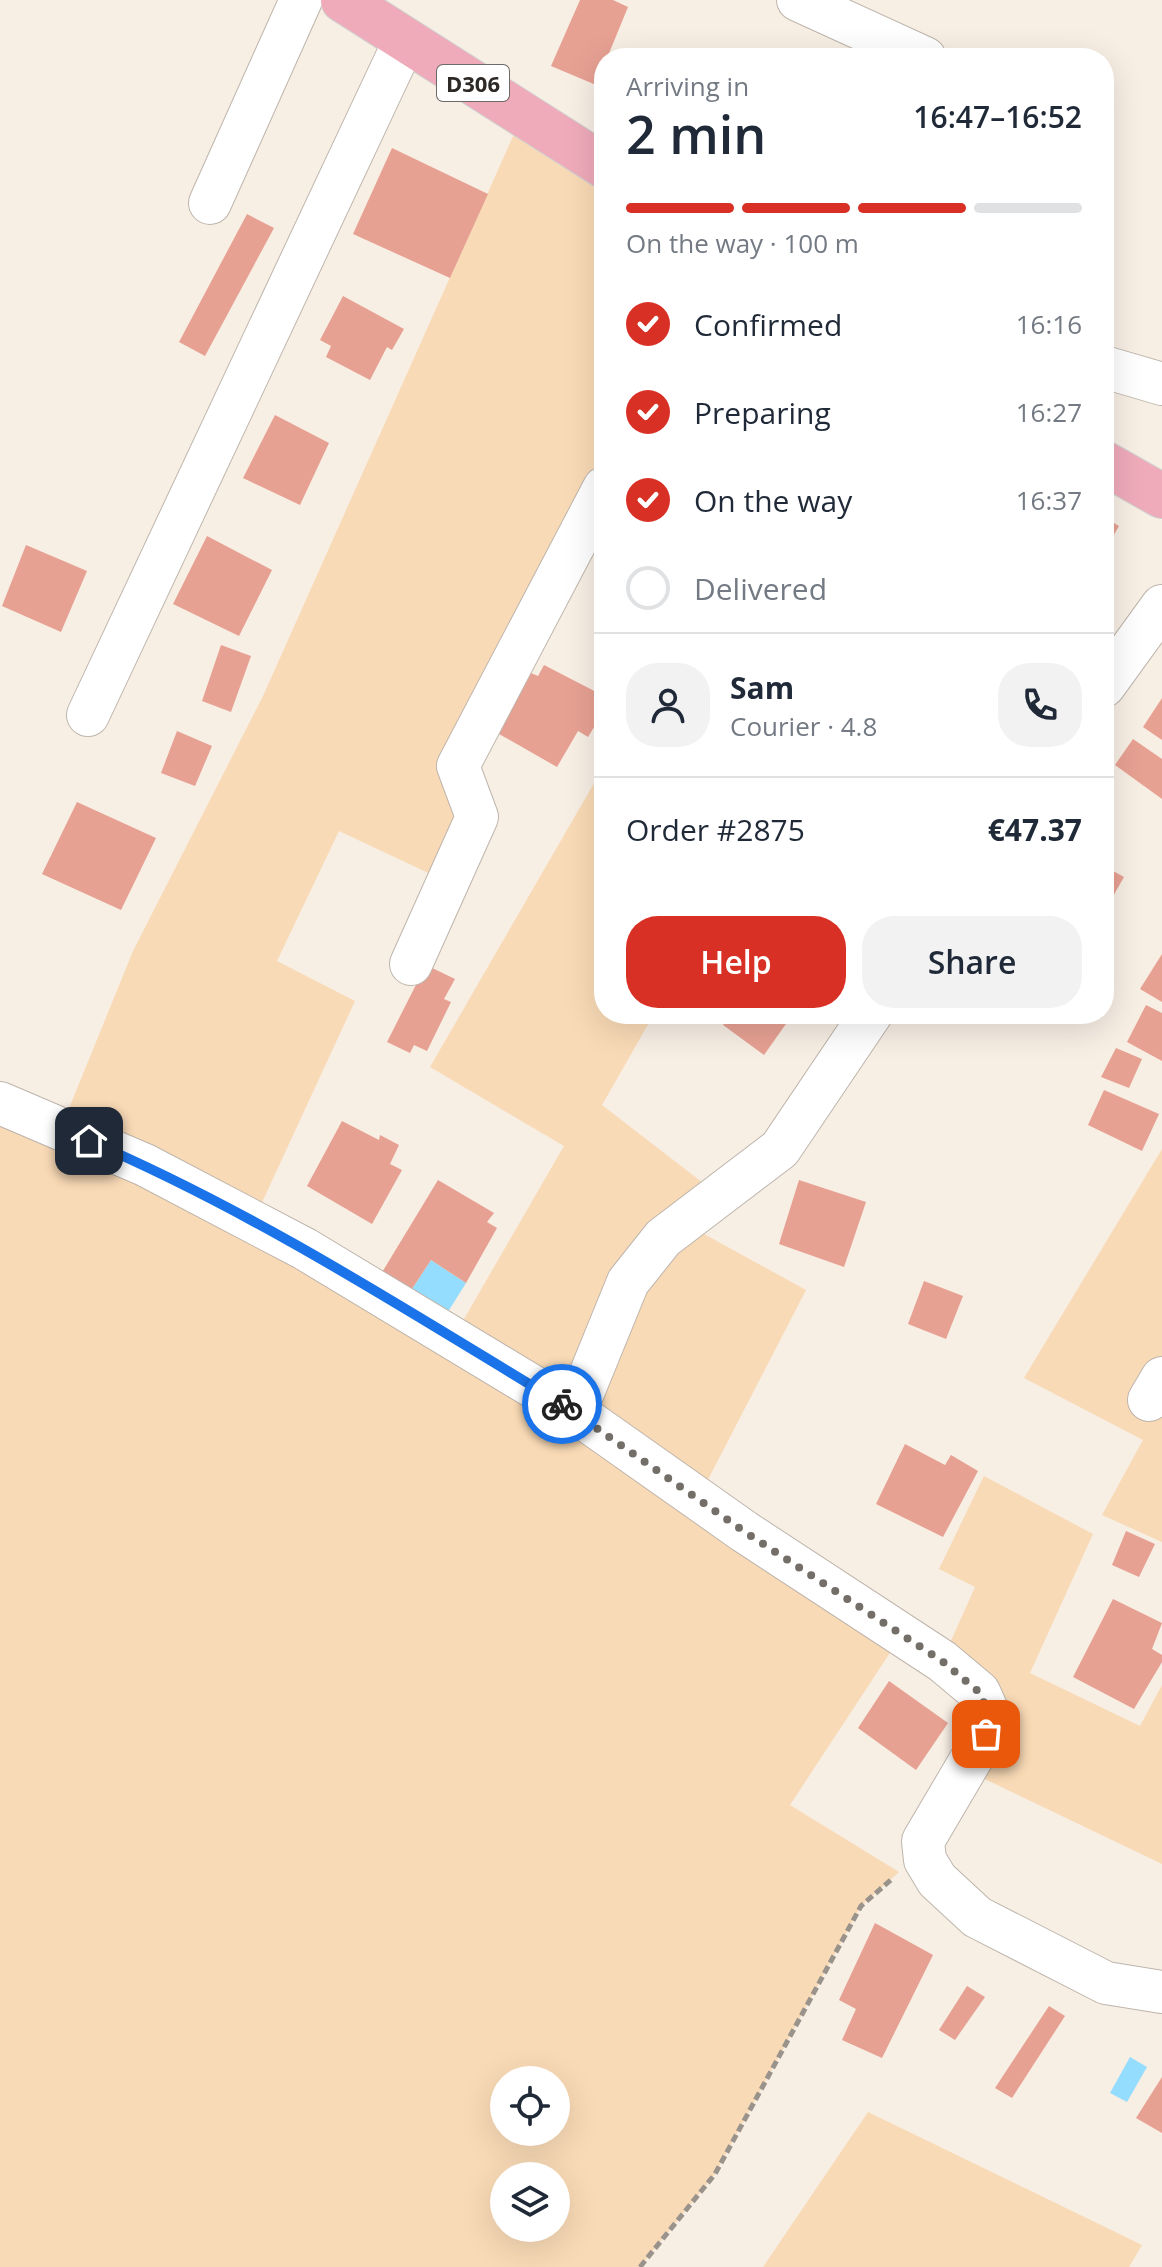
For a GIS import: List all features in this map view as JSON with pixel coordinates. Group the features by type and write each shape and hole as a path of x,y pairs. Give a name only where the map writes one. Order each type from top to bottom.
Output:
{"main road":[{"name":"D306","path":"343,0 594,160"},
{"path":"1114,469 1162,496"}],"street":[{"path":"210,203 301,0"},
{"path":"798,0 903,48"},
{"path":"88,715 405,40"},
{"path":"1114,370 1162,384"},
{"path":"411,964 477,817 458,766 594,507"},
{"path":"1114,672 1162,606"},
{"path":"575,1412 628,1282 663,1238 780,1149 864,1024"},
{"path":"0,1103 145,1165 305,1249 575,1412 745,1532 942,1661 979,1692 988,1712 986,1734 923,1841 925,1860 937,1880 977,1917 1106,1983 1162,1992"}],"path":[{"path":"640,2267 715,2174 861,1906 899,1872 925,1860"}],"shaded area":[{"path":"523,114 594,160 594,498 447,768 471,814 439,878 339,831 277,961 355,1001 253,1222 453,1338 564,1146 430,1067 594,783 594,1024 648,1024 602,1105 720,1196 684,1223 806,1290 698,1499 901,1636 790,1805 899,1872 861,1906 715,2174 640,2267 0,2267 0,1098 61,1128 133,951 263,696"},
{"path":"1162,1149 1162,1542 1102,1515 1143,1440 1024,1378"},
{"path":"984,1476 1093,1534 1030,1673 1140,1726 1162,1685 1162,1864 964,1769 986,1734 942,1661 975,1587 939,1569"},
{"path":"868,2112 1142,2245 1129,2267 763,2267"}],"water":[{"path":"431,1260 466,1283 446,1315 410,1292"},
{"path":"1130,2057 1147,2067 1127,2102 1110,2093"}],"building":[{"path":"580,0 613,0 628,7 611,48 594,48 594,84 551,66"},
{"path":"392,148 488,194 450,278 353,234"},
{"path":"247,214 274,228 205,356 179,342"},
{"path":"343,296 404,329 392,350 387,347 370,380 326,357 331,346 320,340"},
{"path":"275,415 329,443 300,505 243,478"},
{"path":"207,536 272,570 239,636 173,604"},
{"path":"26,545 87,571 61,632 2,606"},
{"path":"221,645 251,656 231,712 202,701"},
{"path":"544,665 594,691 594,727 588,737 578,731 557,767 499,734 531,673 538,676"},
{"path":"1162,698 1162,740 1143,727"},
{"path":"177,731 212,746 195,786 161,773"},
{"path":"1133,739 1162,759 1162,799 1115,765"},
{"path":"77,802 156,838 121,910 42,874"},
{"path":"1114,872 1124,877 1114,894"},
{"path":"1162,954 1162,1002 1140,989"},
{"path":"426,965 455,979 444,999 451,1002 427,1051 414,1045 410,1053 387,1042"},
{"path":"1146,1005 1162,1013 1162,1061 1127,1042"},
{"path":"724,1024 786,1024 764,1055"},
{"path":"1116,1048 1142,1059 1129,1088 1101,1077"},
{"path":"1104,1090 1159,1114 1142,1151 1088,1125"},
{"path":"342,1121 379,1140 380,1135 399,1145 390,1164 402,1170 372,1224 307,1186"},
{"path":"438,1180 494,1213 487,1222 497,1228 466,1283 431,1260 410,1292 381,1274"},
{"path":"799,1180 866,1202 844,1267 779,1244"},
{"path":"924,1281 963,1296 946,1339 908,1324"},
{"path":"905,1444 945,1465 951,1455 978,1471 943,1537 876,1504"},
{"path":"1126,1531 1155,1544 1139,1577 1112,1565"},
{"path":"1113,1599 1162,1623 1152,1649 1162,1655 1162,1662 1134,1709 1073,1677"},
{"path":"889,1681 948,1723 916,1770 858,1728"},
{"path":"875,1923 933,1955 882,2058 842,2040 856,2009 839,2000"},
{"path":"967,1986 985,1997 955,2040 939,2030"},
{"path":"1049,2006 1065,2016 1012,2098 995,2088"},
{"path":"1162,2077 1162,2133 1136,2118"}],"way so far":[{"path":"562,1404 745,1532 942,1661 979,1692 988,1712 986,1734"}],"route":[{"path":"89,1141 145,1165 305,1249 562,1404"}]}
